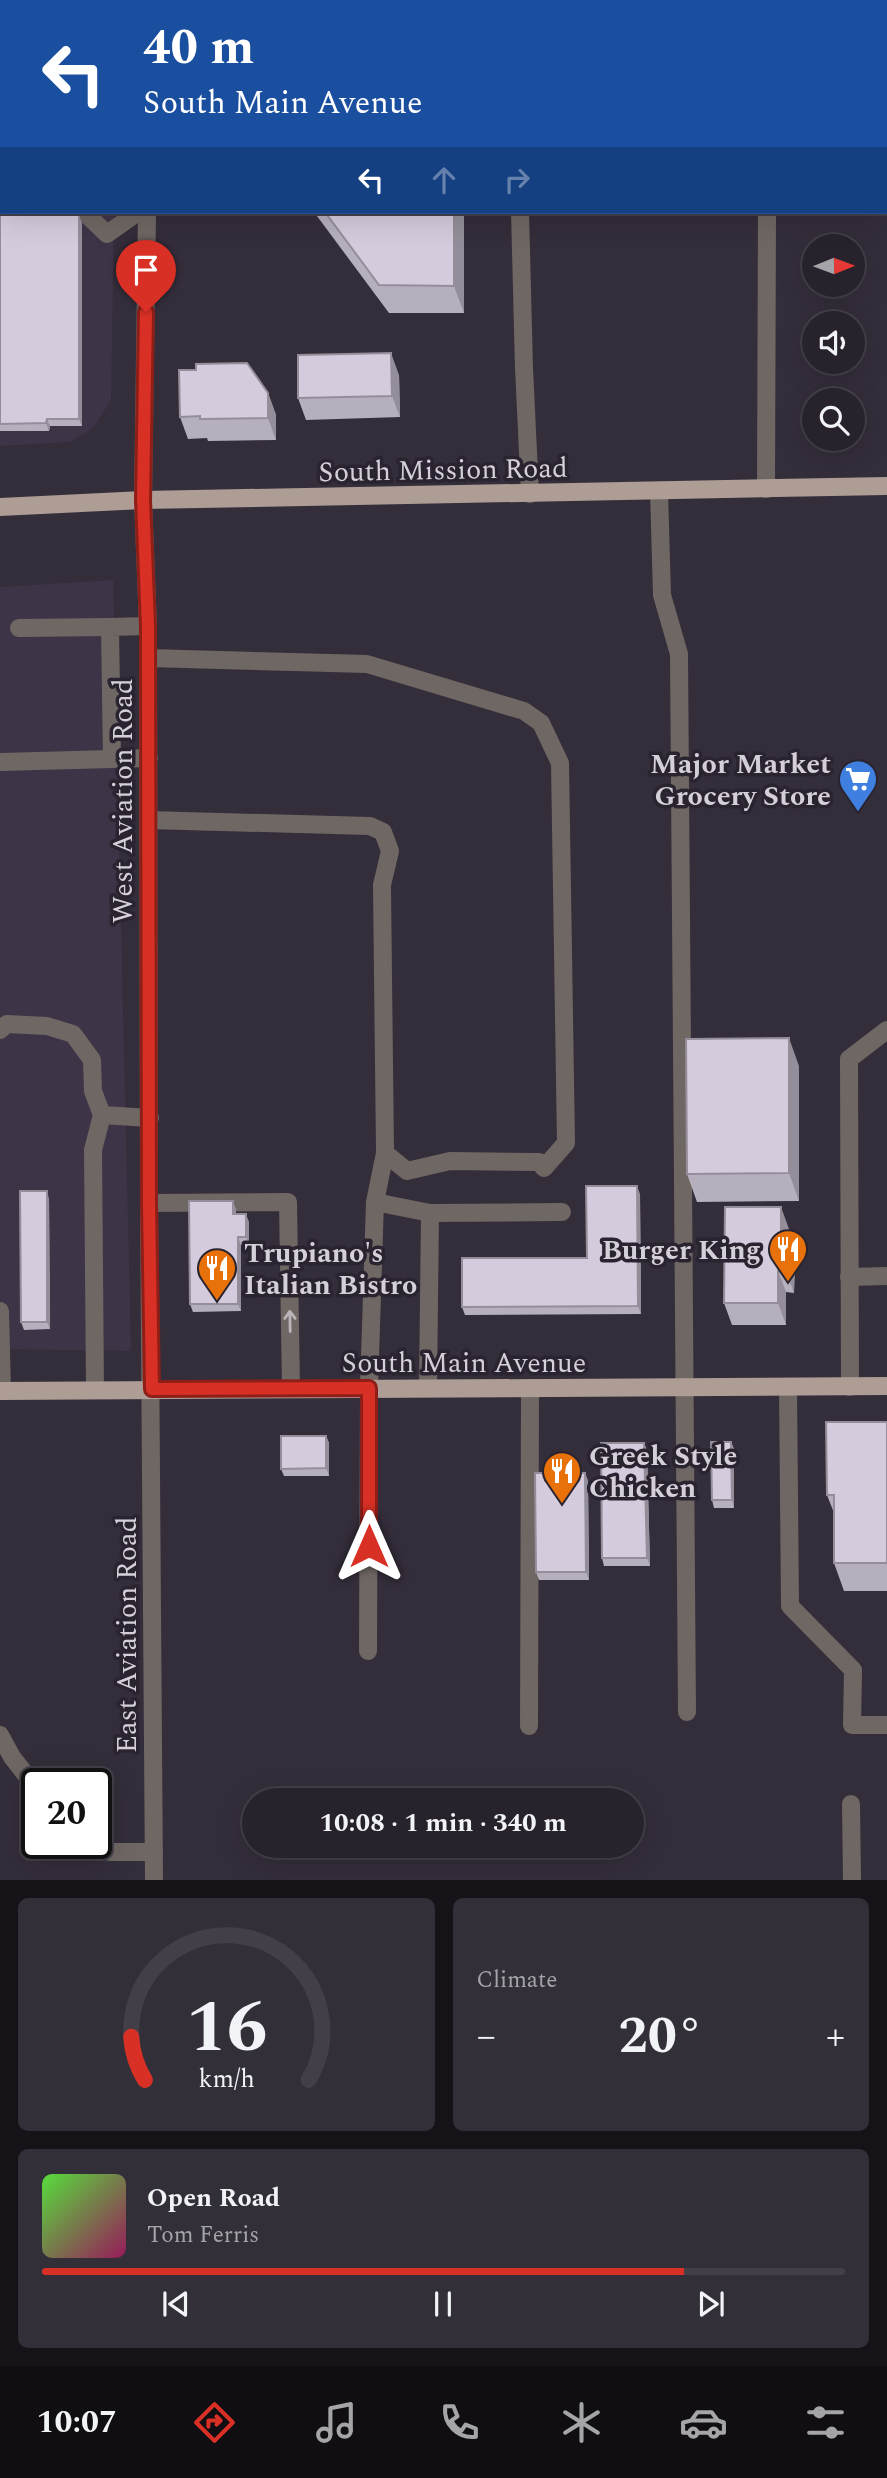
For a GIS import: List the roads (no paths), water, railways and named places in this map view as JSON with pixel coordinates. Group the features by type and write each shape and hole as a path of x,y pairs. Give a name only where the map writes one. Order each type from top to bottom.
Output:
{"main road":[{"name":"South Mission Road","path":"0,507 143,500 887,486"},
{"name":"South Main Avenue","path":"1,1391 887,1387"}],"street":[{"path":"86,214 107,234 135,214"},
{"name":"West Aviation Road","path":"147,214 143,500 148,626 152,1389"},
{"path":"520,214 530,494"},
{"path":"766,489 767,214"},
{"path":"659,491 662,596 678,654 687,1712"},
{"path":"19,628 148,626"},
{"path":"110,627 112,759"},
{"path":"148,658 367,664 524,711 541,723 560,764 566,1143 544,1168 539,1163 450,1161 407,1171 384,1153"},
{"path":"0,762 149,758"},
{"path":"148,821 370,826 383,832 390,850 382,885 384,1153 375,1202 369,1388 368,1651"},
{"path":"0,1030 8,1024 34,1025 73,1034 92,1060 93,1091 102,1115 93,1150 95,1390"},
{"path":"849,1387 849,1059 887,1030"},
{"path":"102,1115 150,1118"},
{"path":"149,1203 289,1202 291,1389"},
{"path":"375,1202 430,1213 562,1212"},
{"path":"428,1388 430,1213"},
{"path":"849,1277 887,1276"},
{"path":"0,1311 1,1391"},
{"path":"788,1387 790,1606 853,1670 852,1725 887,1725"},
{"path":"529,1726 530,1388"},
{"name":"East Aviation Road","path":"152,1389 154,1880"},
{"path":"0,1735 21,1769"},
{"path":"852,1804 852,1880"},
{"path":"112,1852 154,1852"}],"place":[{"name":"Major Market Grocery Store","path":"858,813"},
{"name":"Burger King","path":"788,1283"},
{"name":"Trupiano's Italian Bistro","path":"217,1302"},
{"name":"Greek Style Chicken","path":"562,1505"}]}
